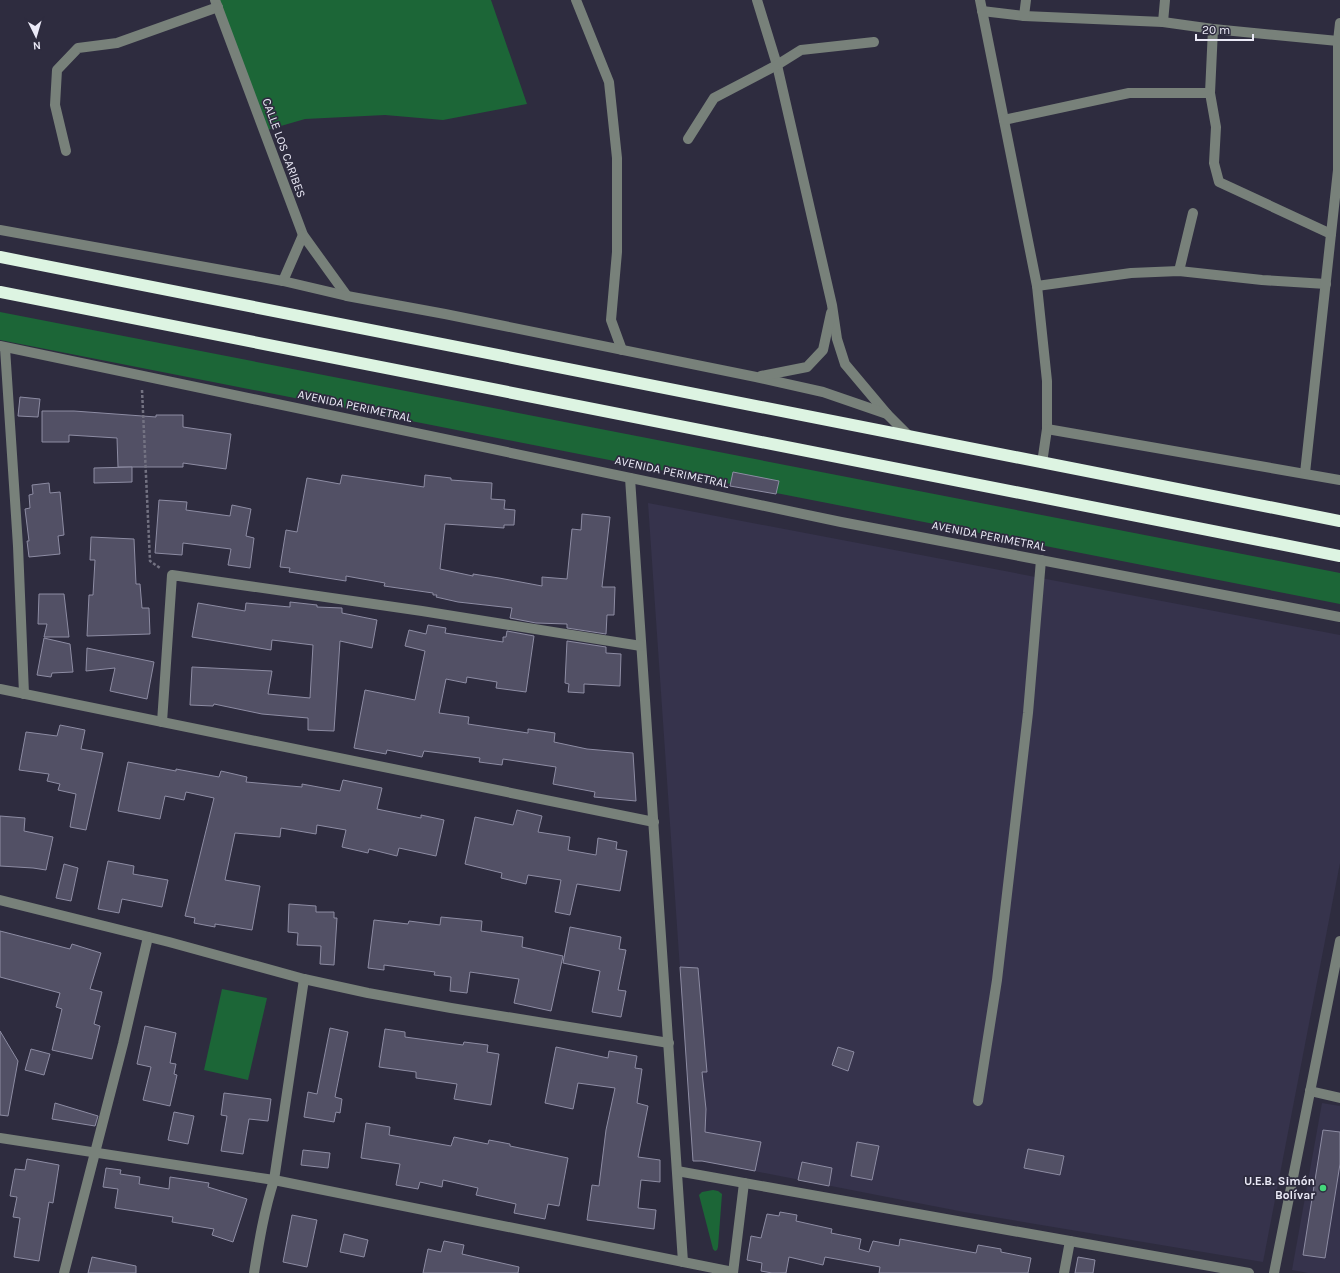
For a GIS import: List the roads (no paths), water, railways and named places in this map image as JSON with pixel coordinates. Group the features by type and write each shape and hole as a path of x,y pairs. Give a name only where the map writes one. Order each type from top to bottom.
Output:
{"highway":[{"path":"0,257 1340,521"},
{"path":"0,292 1340,556"}],"street":[{"path":"576,0 609,82 617,158 617,252 611,320 622,350"},
{"path":"757,0 777,65 832,305 837,339 845,364 887,414 909,436"},
{"path":"980,0 1037,286 1047,381 1047,429 1042,463"},
{"path":"1024,16 1026,0"},
{"path":"1163,22 1165,0"},
{"path":"66,151 55,105 57,70 78,48 117,43 217,4"},
{"name":"CALLE LOS CARIBES","path":"217,4 303,235 347,296"},
{"path":"982,11 1024,16 1163,22 1213,29 1338,41"},
{"path":"1305,473 1338,170 1338,41 1340,23"},
{"path":"1213,29 1210,93 1216,127 1214,163 1219,182 1330,234"},
{"path":"688,138 714,98 777,65 801,50 874,42"},
{"path":"1004,120 1129,93 1210,93"},
{"path":"1179,271 1193,213"},
{"path":"0,230 283,281 347,296 446,314 756,376 823,392 887,414"},
{"path":"283,281 303,235"},
{"path":"1037,286 1131,273 1179,271 1262,280 1326,284"},
{"path":"756,376 807,367 823,350 832,305"},
{"path":"3,347 17,539 24,694"},
{"name":"AVENIDA PERIMETRAL","path":"3,347 841,522 1340,618"},
{"path":"1047,429 1340,480"},
{"path":"630,478 683,1262"},
{"path":"978,1101 997,980 1027,720 1040,560"},
{"path":"162,722 172,575 422,611 642,646"},
{"path":"0,689 654,822"},
{"path":"0,900 148,937 304,979 368,993 669,1043"},
{"path":"64,1273 123,1044 148,937"},
{"path":"1274,1273 1340,941"},
{"path":"254,1273 268,1198 274,1180 304,979"},
{"path":"1310,1091 1340,1098"},
{"path":"0,1138 274,1180 733,1272 744,1183"},
{"path":"677,1171 1249,1273"},
{"path":"1064,1273 1070,1241"}],"place":[{"name":"U.E.B. Simón Bolívar","path":"1323,1188"}]}
